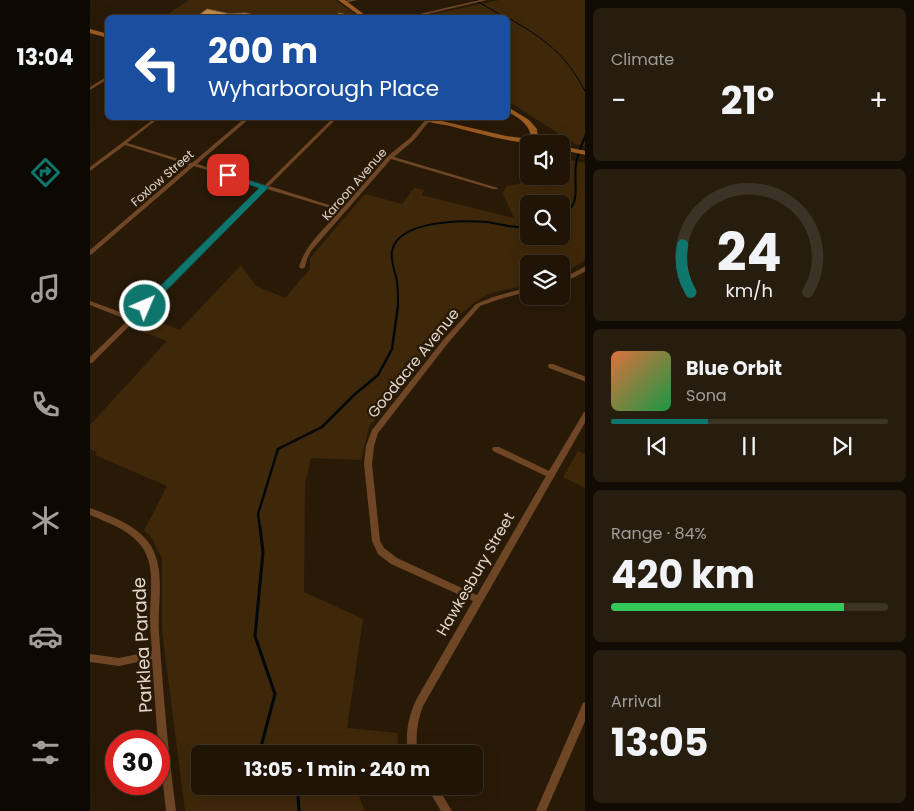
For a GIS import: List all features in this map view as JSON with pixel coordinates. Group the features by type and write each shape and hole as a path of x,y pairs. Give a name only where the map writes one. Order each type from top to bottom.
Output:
{"main road":[{"path":"342,1 363,15"},
{"path":"90,31 105,35"},
{"path":"510,110 532,127 535,135"},
{"path":"435,120 520,139"},
{"path":"570,150 585,153"}],"street":[{"path":"342,1 355,0"},
{"path":"418,15 485,0"},
{"path":"91,87 105,80"},
{"path":"90,169 154,120"},
{"name":"Foxlow Street","path":"90,253 245,120"},
{"path":"90,361 333,120"},
{"name":"Karoon Avenue","path":"302,267 309,250 390,157 412,139 425,120"},
{"path":"123,143 344,211"},
{"path":"390,157 495,188"},
{"path":"570,277 585,268"},
{"name":"Goodacre Avenue","path":"477,599 394,561 379,552 376,541 369,456 375,432 446,341 478,305 520,291"},
{"path":"90,303 132,319"},
{"path":"551,366 585,380"},
{"name":"Hawkesbury Street","path":"411,745 411,724 418,703 585,414"},
{"path":"496,449 550,475"},
{"name":"Parklea Parade","path":"90,511 131,531 142,540 151,553 156,572 154,617 156,654 171,811"},
{"path":"90,658 119,662 156,654"},
{"path":"541,811 585,706"},
{"path":"437,795 447,811"}],"shaded area":[{"path":"189,0 335,0 357,15 166,15"},
{"path":"500,0 585,0 585,146 575,144 570,141 570,135 561,135 510,102 510,15 429,15"},
{"path":"570,160 585,163 585,260 570,269 570,255 520,255 520,287 483,297 458,317 369,427 361,460 311,458 305,483 304,592 363,619 347,728 397,733 398,745 191,745 191,795 360,795 359,796 365,811 185,811 162,630 162,559 150,535 144,531 167,486 95,455 97,452 90,449 90,425 167,341 135,329 147,317 180,330 241,265 256,286 285,298 310,269 310,258 365,194 402,204 414,188 424,190 422,195 514,218 503,194 506,186 518,184 570,185"},
{"path":"578,451 585,454 585,488 563,477"}],"building":[{"path":"207,9 230,14 245,13 254,15 199,15"}],"waterway":[{"path":"475,0 501,15"},
{"path":"510,19 533,33 553,49 571,68 585,91"},
{"path":"570,208 575,200 575,171 585,137"},
{"path":"398,306 397,281 392,262 392,251 397,241 406,233 433,224 463,221 487,222 520,227"},
{"path":"260,528 258,514 278,449 322,427 354,395 378,375 392,349 398,306"},
{"path":"260,527 263,552 255,636 275,694 262,745"},
{"path":"298,795 299,811"}],"route":[{"path":"145,306 265,187 228,175"}]}
